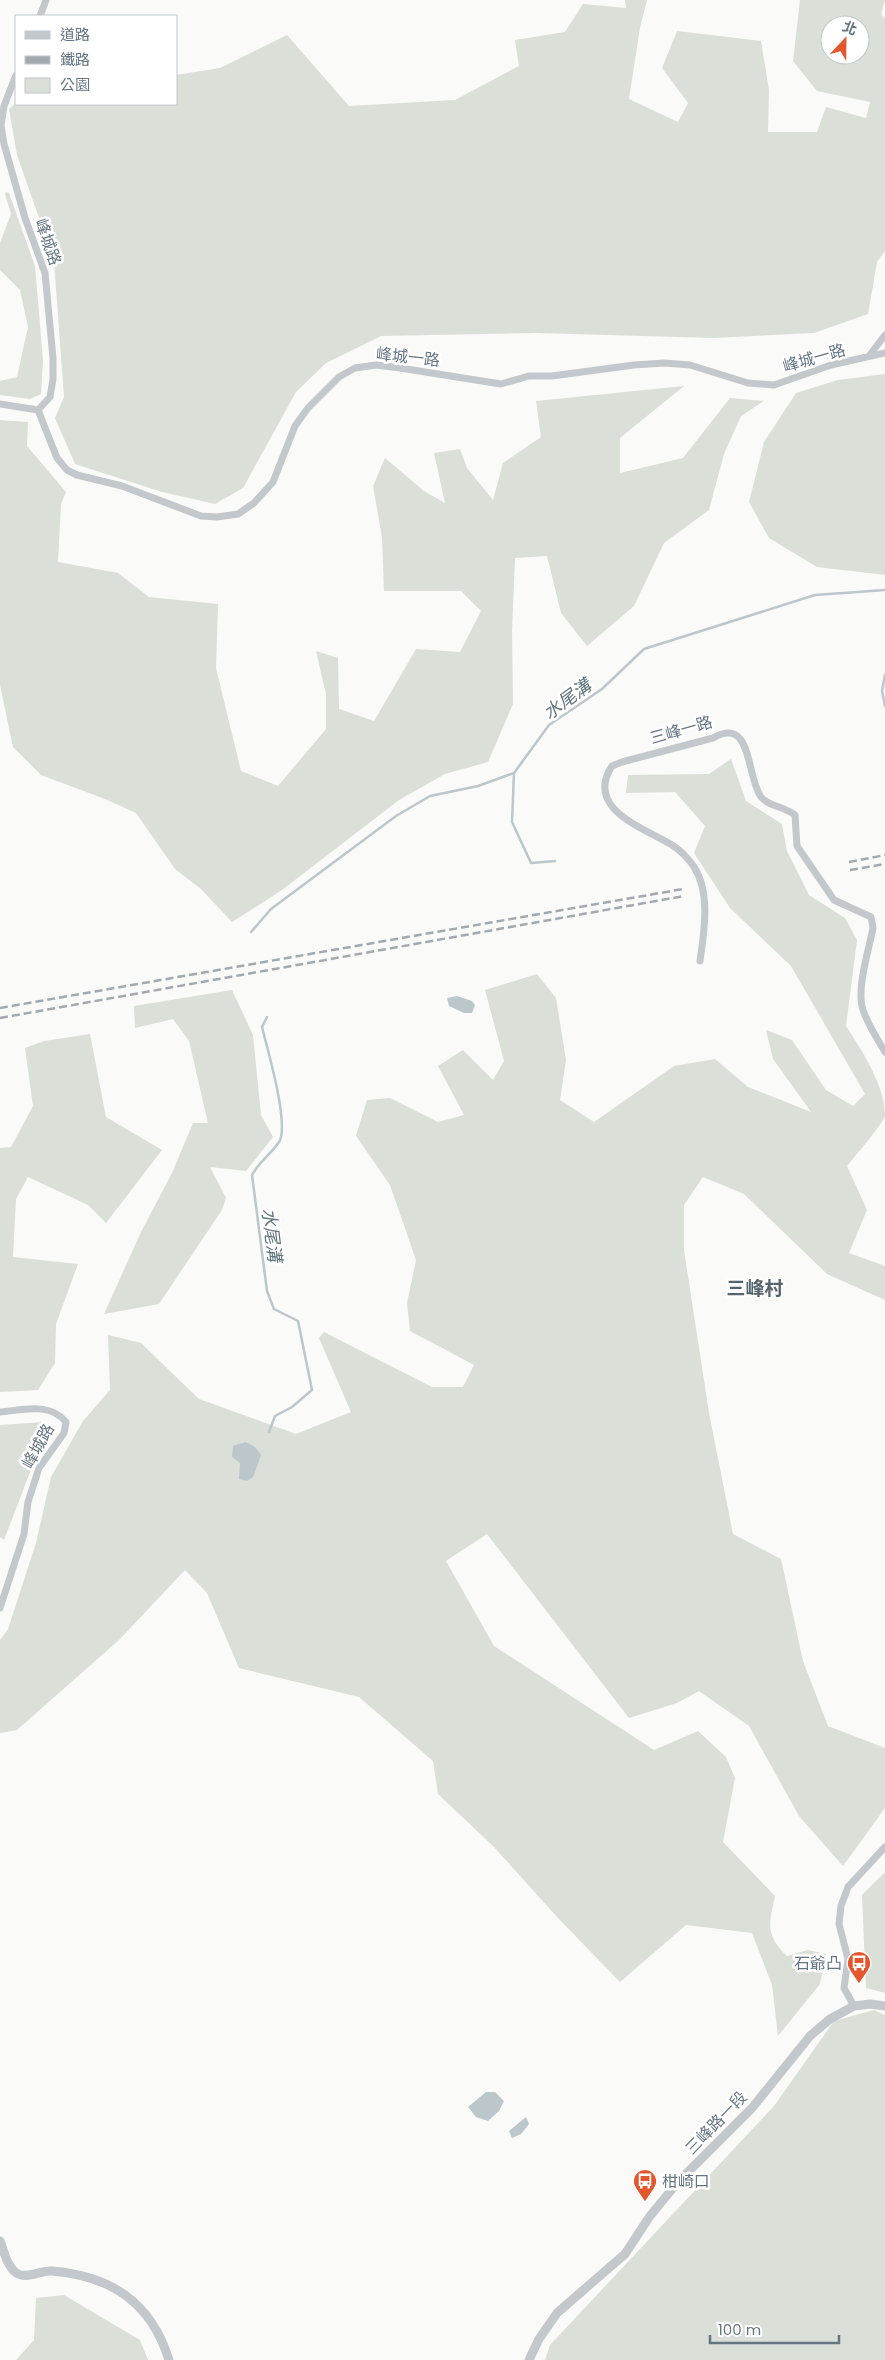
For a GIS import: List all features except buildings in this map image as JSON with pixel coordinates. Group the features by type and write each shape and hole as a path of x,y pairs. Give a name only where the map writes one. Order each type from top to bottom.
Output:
{"street":[{"path":"40,15 46,0"},
{"name":"峰城路","path":"15,78 4,106 1,125 4,144 25,218 45,273 53,358 53,379 50,396 38,410"},
{"path":"869,356 885,335"},
{"name":"峰城一路","path":"38,410 57,458 67,470 77,475 122,486 201,516 217,517 238,514 254,503 273,482 295,426 308,408 339,377 355,368 376,365 501,384 529,376 664,364 690,365 748,383 774,384 885,353"},
{"path":"0,404 38,410"},
{"name":"三峰一路","path":"700,961 705,917 700,881 695,868 673,845 636,826 612,806 605,798 604,784 606,774 616,764 713,738 724,732 734,733 748,751 756,789 763,800 787,809 795,815 797,846 834,900 870,917 873,928 861,992 862,1008 868,1024 885,1052"},
{"name":"峰城路","path":"0,1412 37,1408 52,1410 66,1422 64,1433 39,1468 28,1502 24,1534 0,1608"},
{"path":"854,2006 844,1988 848,1959 839,1924 841,1906 848,1887 885,1847"},
{"name":"三峰路一段","path":"529,2360 539,2339 558,2313 625,2254 650,2216 678,2182 752,2108 810,2036 830,2019 854,2006 870,2004 885,2006"},
{"path":"0,2241 8,2263 17,2273 28,2276 42,2270 78,2273 123,2292 144,2312 165,2347 169,2360"}],"green space":[{"path":"625,0 647,0 640,28 629,99 678,122 688,103 662,68 677,31 761,41 769,90 768,132 817,132 826,107 866,118 870,102 817,91 793,61 800,0 885,0 881,14 885,18 885,251 877,262 868,314 814,333 714,338 536,333 381,336 326,363 296,392 243,488 215,504 162,492 75,464 55,418 64,397 54,261 17,155 9,109 15,104 178,105 178,75 220,68 287,35 349,106 455,100 519,66 515,40 565,32 583,4 626,8"},
{"path":"6,192 9,193 35,266 43,360 41,394 30,399 0,395 0,381 17,377 28,327 20,290 0,270 0,243 11,214"},
{"path":"885,374 885,575 817,567 769,538 749,502 764,442 796,393 838,380"},
{"path":"684,386 620,438 620,473 683,458 730,398 764,401 741,416 724,454 709,510 664,543 634,606 587,646 561,613 547,556 515,558 512,631 513,704 488,762 445,774 399,800 282,890 232,922 201,889 175,869 136,813 41,775 13,747 0,685 0,420 28,422 27,446 66,492 61,504 58,562 118,573 149,597 218,604 216,668 241,771 278,786 326,729 326,694 316,651 338,658 339,709 374,721 416,649 460,652 481,611 461,591 384,591 382,537 373,486 385,458 424,491 445,503 434,453 460,449 467,468 493,500 503,463 541,437 536,401"},
{"path":"731,759 746,801 782,824 787,851 809,895 845,918 857,940 846,1026 865,1056 877,1080 884,1104 885,1116 874,1133 847,1166 867,1210 849,1253 885,1266 885,1300 827,1274 744,1194 703,1177 684,1205 684,1250 709,1413 733,1534 781,1559 803,1661 828,1726 885,1748 885,1808 843,1866 799,1816 749,1726 699,1691 677,1703 629,1718 487,1534 446,1561 494,1646 654,1750 698,1731 726,1757 735,1778 723,1842 775,1896 770,1922 772,1935 780,1949 787,1956 808,1950 826,1954 820,1984 778,2036 772,1985 752,1933 686,1925 620,1982 558,1918 494,1847 438,1794 433,1761 359,1697 239,1668 207,1593 185,1570 119,1640 17,1730 0,1733 0,1640 8,1629 36,1543 51,1477 83,1421 110,1390 108,1335 141,1343 199,1399 296,1434 351,1412 319,1338 324,1332 432,1387 463,1387 474,1365 410,1331 407,1303 416,1260 390,1185 356,1136 367,1100 390,1098 438,1122 464,1115 438,1066 463,1050 493,1080 504,1061 485,990 537,974 556,998 566,1060 560,1100 594,1122 674,1066 715,1059 748,1087 811,1112 773,1059 766,1030 792,1040 826,1090 853,1106 865,1094 791,966 730,908 694,853 705,826 675,792 626,793 628,775 709,774"},
{"path":"232,990 253,1035 261,1115 273,1137 246,1171 210,1167 226,1198 222,1210 159,1304 104,1314 141,1232 172,1173 193,1123 208,1123 189,1041 173,1019 135,1028 134,1006"},
{"path":"90,1034 106,1117 162,1150 106,1223 88,1205 28,1177 16,1199 13,1257 78,1264 56,1324 55,1363 38,1390 0,1392 0,1148 11,1147 33,1106 25,1048 44,1041"},
{"path":"44,1422 50,1433 32,1467 4,1540 0,1537 0,1425"},
{"path":"885,1872 885,1993 866,1988 862,1895"},
{"path":"874,2010 885,2015 885,2360 545,2360 550,2345 774,2106 834,2021"},
{"path":"64,2295 140,2340 148,2360 16,2360 34,2340 36,2298"}],"shaded area":[{"path":"457,996 472,1001 475,1005 472,1013 464,1013 449,1006 447,998"},
{"path":"246,1442 255,1447 261,1455 253,1477 247,1481 239,1479 240,1463 232,1457 233,1446"},
{"path":"486,2092 495,2092 504,2101 499,2111 488,2121 476,2117 468,2107"},
{"path":"526,2117 529,2124 521,2134 512,2138 509,2131"}],"waterway":[{"name":"水尾溝","path":"251,932 271,909 396,816 430,796 478,786 514,773 549,725 602,689 644,649 815,595 885,590"},
{"path":"885,675 882,691 885,706"},
{"path":"514,773 512,822 531,863 555,861"},
{"name":"水尾溝","path":"267,1017 262,1027 280,1104 282,1133 279,1142 252,1175 267,1291 274,1309 298,1321 312,1390 292,1407 275,1416 269,1432"}],"railway":[{"path":"849,862 885,855"},
{"path":"850,870 885,864"},
{"path":"0,1008 683,889"},
{"path":"0,1018 684,896"}],"place":[{"name":"石爺凸","path":"859,1984"},
{"name":"柑崎口","path":"645,2202"}],"district":[{"name":"三峰村","path":"755,1288"}]}
